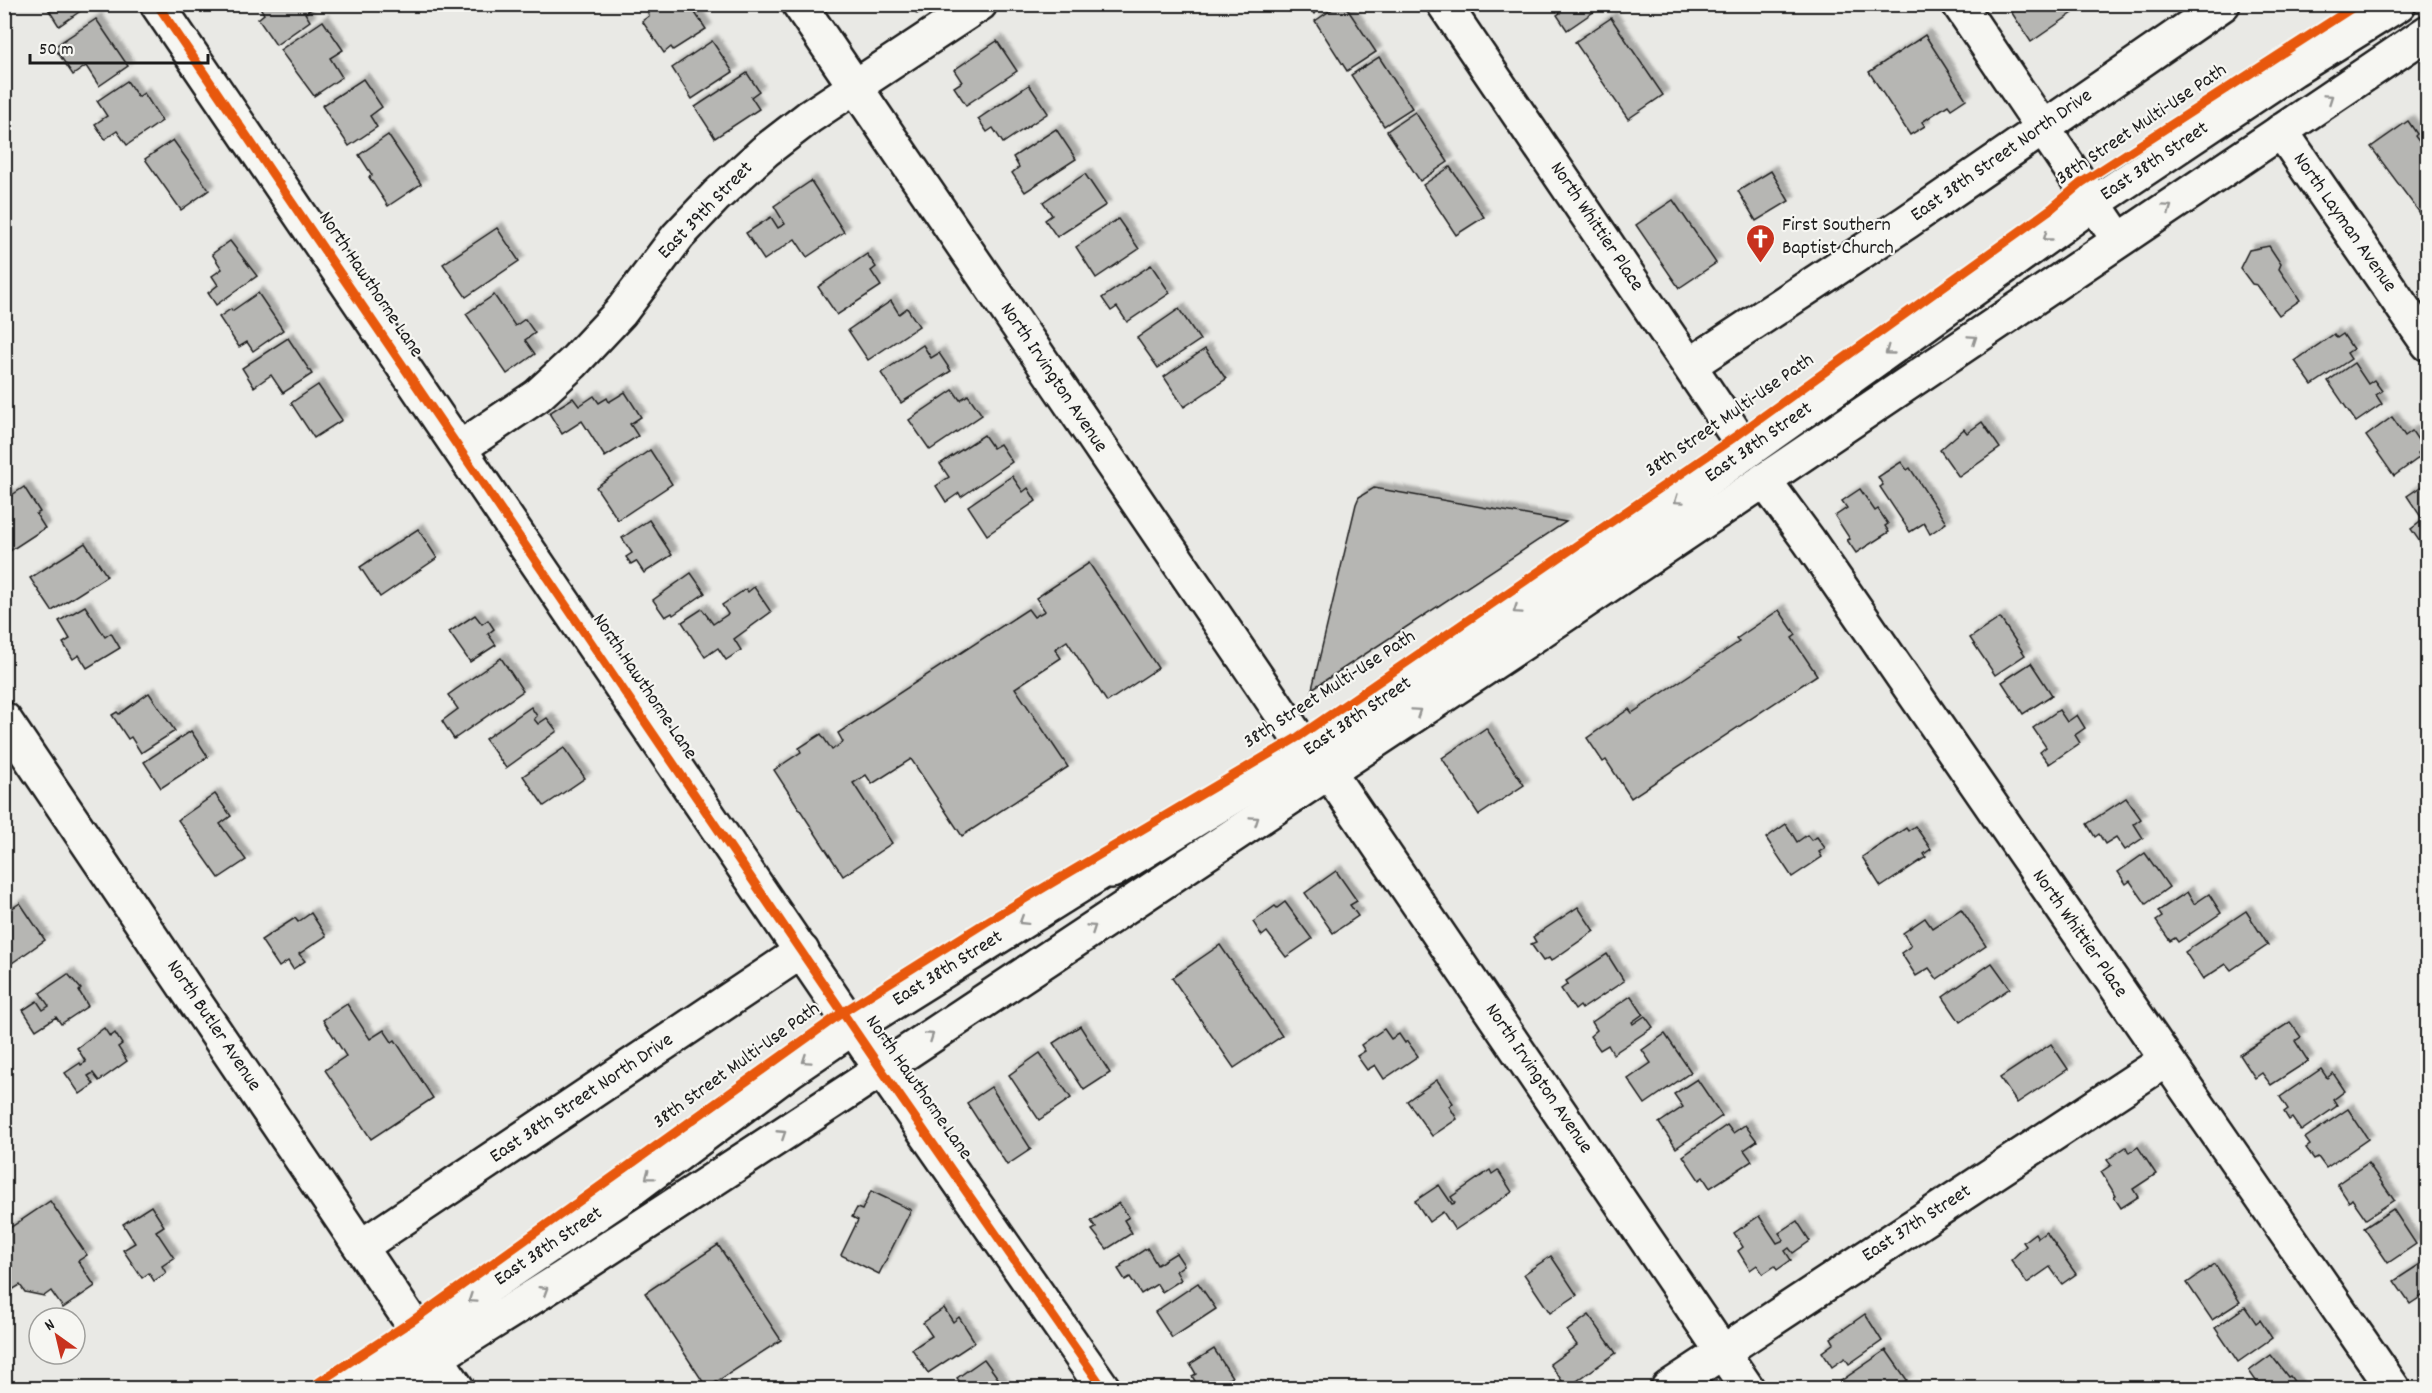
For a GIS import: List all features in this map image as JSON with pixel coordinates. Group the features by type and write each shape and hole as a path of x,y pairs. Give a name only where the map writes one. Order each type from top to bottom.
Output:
{"street":[{"name":"North Hawthorne Lane","path":"157,4 881,1069 1103,1389"},
{"name":"North Irvington Avenue","path":"799,4 1747,1389"},
{"name":"East 39th Street","path":"460,448 510,415 549,385 603,332 630,300 655,264 716,196 765,151 809,117 980,4"},
{"name":"North Whittier Place","path":"1444,4 1747,451"},
{"path":"1959,4 2118,239"},
{"name":"East 38th Street North Drive","path":"1690,365 1907,222 2223,4"},
{"name":"East 38th Street","path":"338,1389 563,1278 881,1069 1318,761 2094,202 2293,70 2399,4"},
{"name":"East 38th Street","path":"388,1389 428,1346 791,1070 854,1028 1126,856 1112,871 1318,761 1529,639 2427,32"},
{"name":"North Layman Avenue","path":"2281,131 2427,344"},
{"name":"North Whittier Place","path":"1764,480 1809,541 2393,1389"},
{"name":"North Butler Avenue","path":"4,719 457,1389"},
{"name":"East 38th Street North Drive","path":"362,1246 802,951"},
{"name":"East 37th Street","path":"1668,1389 2166,1060"}],"building":[{"path":"45,4 88,4 89,5 59,26"},
{"path":"258,4 316,4 316,6 305,13 310,21 276,45 258,19 264,14"},
{"path":"660,4 689,4 706,29 673,50 671,47 664,53 642,21"},
{"path":"907,4 931,4 917,14 913,7 910,9"},
{"path":"1308,4 1328,4 1314,14"},
{"path":"1340,4 1344,4 1376,52 1347,71 1315,21"},
{"path":"1554,4 1605,4 1567,30 1557,15 1560,13"},
{"path":"2006,4 2086,4 2031,42"},
{"path":"1611,18 1663,95 1628,119 1575,42"},
{"path":"96,19 128,66 99,86 86,66 73,75 54,47"},
{"path":"323,21 343,50 330,58 342,77 314,96 280,50"},
{"path":"1925,35 1966,99 1951,109 1948,105 1922,122 1925,126 1910,135 1869,72"},
{"path":"712,41 733,72 692,99 672,68"},
{"path":"997,41 1017,71 966,105 954,87 962,82 954,70"},
{"path":"1379,57 1412,108 1384,126 1351,75"},
{"path":"747,73 759,91 751,97 759,109 715,138 695,107"},
{"path":"363,79 382,107 370,116 377,127 349,146 322,106"},
{"path":"127,81 138,97 144,93 162,121 127,145 117,131 105,139 95,124 107,116 97,101"},
{"path":"1029,85 1048,113 1003,143 993,128 987,132 978,119"},
{"path":"1415,112 1448,162 1420,181 1387,131"},
{"path":"2408,121 2428,154 2428,224 2371,147"},
{"path":"1056,129 1076,159 1025,192 1012,173 1019,167 1013,157"},
{"path":"388,135 421,184 388,206 369,177 372,175 359,155"},
{"path":"173,140 209,190 181,210 145,159"},
{"path":"1450,167 1484,217 1456,235 1423,185"},
{"path":"1771,171 1789,201 1756,221 1738,191"},
{"path":"1085,174 1106,205 1057,237 1045,220 1052,215 1043,202"},
{"path":"811,181 844,232 807,257 795,239 764,260 746,233 771,217 778,228 785,224 774,206"},
{"path":"1673,200 1716,263 1679,288 1636,225"},
{"path":"1118,219 1139,249 1096,278 1076,247"},
{"path":"497,228 519,261 466,297 443,264"},
{"path":"230,241 257,276 216,305 208,293 218,285 212,276 222,269 212,254"},
{"path":"2269,246 2281,264 2279,269 2300,300 2279,315 2257,285 2252,284 2240,268 2249,250"},
{"path":"867,254 876,267 871,271 881,286 837,315 818,287"},
{"path":"1151,265 1170,293 1127,322 1117,307 1111,311 1102,298"},
{"path":"258,293 283,330 253,351 247,342 239,347 219,317"},
{"path":"494,295 515,326 525,319 535,333 525,340 535,354 507,374 466,314"},
{"path":"891,301 899,314 907,308 919,326 868,360 848,330"},
{"path":"1179,309 1200,340 1158,368 1137,338"},
{"path":"2334,334 2337,338 2343,334 2353,349 2347,353 2351,359 2312,385 2295,361"},
{"path":"288,338 312,374 283,393 271,375 254,387 242,368"},
{"path":"923,345 931,358 939,353 951,371 901,403 881,373"},
{"path":"1205,349 1226,379 1184,407 1164,377"},
{"path":"2354,363 2368,384 2374,380 2382,391 2376,395 2382,404 2356,422 2328,381"},
{"path":"318,385 342,420 314,438 291,403"},
{"path":"953,390 960,400 968,395 982,415 930,450 909,420"},
{"path":"625,392 641,417 630,424 638,436 605,457 582,421 562,434 549,413 573,398 579,406 594,396 599,403 607,398 609,402"},
{"path":"2392,417 2405,436 2412,431 2424,449 2418,453 2420,457 2394,476 2366,436"},
{"path":"1982,422 2000,448 1959,477 1940,450 1964,429 1967,433"},
{"path":"984,435 993,448 1000,444 1012,462 961,497 959,493 946,502 936,486 949,477 940,464"},
{"path":"650,450 672,484 618,520 596,487"},
{"path":"1901,462 1907,470 1910,468 1946,523 1930,534 1924,523 1910,532 1880,487 1883,485 1878,477"},
{"path":"1012,476 1023,492 1028,488 1036,501 987,535 968,506"},
{"path":"2428,482 2428,541 2422,545 2411,529 2423,520 2407,496"},
{"path":"24,487 40,512 36,514 45,528 10,551 4,542 4,490 9,497"},
{"path":"1374,488 1566,522 1312,689 1356,504 1359,497"},
{"path":"1860,489 1875,511 1878,509 1888,524 1885,526 1889,532 1856,553 1835,516 1847,508 1842,501"},
{"path":"649,520 672,555 644,573 636,561 631,564 626,557 632,553 622,538"},
{"path":"418,529 437,558 380,597 360,567"},
{"path":"85,543 107,576 52,611 30,578"},
{"path":"1089,563 1158,668 1107,702 1067,641 1055,649 1061,658 1015,688 1068,767 962,836 911,759 872,784 866,775 853,783 892,843 843,876 774,770 801,752 799,748 821,734 832,750 843,742 838,733 1028,609 1034,617 1045,611 1036,598"},
{"path":"691,573 705,593 673,615 672,613 665,617 653,600"},
{"path":"754,587 771,612 734,639 741,650 726,660 718,648 705,657 682,622 702,609 713,624 728,614 722,605 746,589 748,592"},
{"path":"85,606 105,637 111,633 120,648 87,668 79,655 73,659 63,643 70,639 59,621"},
{"path":"1779,610 1796,635 1792,638 1817,675 1631,798 1606,760 1603,762 1587,738 1629,709 1632,713 1739,642 1736,639"},
{"path":"475,615 482,624 488,620 494,629 488,634 496,645 470,662 449,632"},
{"path":"2000,618 2025,655 1995,675 1970,638"},
{"path":"501,658 523,691 454,739 442,721 458,709 448,695"},
{"path":"2031,663 2052,695 2023,714 2002,682"},
{"path":"149,693 175,731 141,753 131,737 128,739 112,715 117,712 119,714"},
{"path":"531,707 537,716 534,719 538,724 547,718 557,731 506,768 485,739"},
{"path":"2059,710 2067,722 2077,715 2085,728 2075,735 2080,743 2049,764 2040,752 2046,747 2033,728"},
{"path":"1486,728 1524,785 1479,815 1442,758"},
{"path":"191,731 208,757 161,788 144,762"},
{"path":"564,748 585,778 544,806 523,776"},
{"path":"215,794 231,816 220,824 246,860 219,878 178,820"},
{"path":"2126,798 2141,819 2134,824 2143,838 2125,850 2116,837 2105,844 2099,834 2095,837 2087,824"},
{"path":"1786,824 1797,842 1807,835 1811,840 1817,837 1825,848 1819,852 1822,857 1792,877 1766,838"},
{"path":"1915,826 1931,849 1924,854 1926,857 1881,887 1862,857 1906,828 1908,831"},
{"path":"2145,853 2169,887 2146,904 2130,881 2126,884 2118,872"},
{"path":"1336,871 1357,901 1350,905 1358,916 1333,933 1305,893"},
{"path":"2187,892 2194,904 2209,894 2221,913 2178,942 2175,938 2170,941 2156,921 2162,917 2158,911"},
{"path":"1285,902 1312,939 1286,957 1267,932 1262,936 1253,922 1275,906 1277,908"},
{"path":"20,903 45,940 12,963 4,952 4,914"},
{"path":"1578,907 1594,931 1551,961 1549,958 1543,961 1531,944 1536,942 1533,937"},
{"path":"1961,909 1986,946 1937,979 1929,968 1916,976 1901,953 1911,946 1903,933 1925,918 1932,928"},
{"path":"2246,911 2268,945 2231,970 2226,964 2203,979 2185,952"},
{"path":"311,913 326,936 299,954 305,961 293,969 288,961 279,967 261,940 295,918 298,922"},
{"path":"1220,945 1282,1036 1234,1068 1172,978"},
{"path":"1607,954 1624,981 1582,1009 1580,1006 1575,1010 1561,989 1568,984 1566,981"},
{"path":"1992,963 2010,988 1960,1022 1943,997"},
{"path":"68,974 81,989 79,991 88,1006 61,1024 56,1017 36,1030 23,1010 37,1001 43,1010 49,1006 40,993"},
{"path":"1631,996 1643,1014 1632,1022 1633,1024 1645,1016 1653,1027 1613,1054 1608,1045 1600,1050 1590,1036 1597,1030 1592,1022"},
{"path":"347,1004 370,1039 384,1030 392,1042 395,1040 433,1098 371,1139 325,1070 346,1056 323,1020"},
{"path":"2290,1022 2301,1037 2295,1041 2308,1061 2271,1085 2262,1073 2255,1078 2240,1055"},
{"path":"1080,1026 1110,1073 1084,1090 1053,1043"},
{"path":"104,1028 110,1037 115,1033 122,1044 118,1047 127,1061 99,1081 93,1073 88,1076 94,1084 80,1094 65,1073 80,1063 81,1065 86,1062 77,1048"},
{"path":"1384,1029 1391,1039 1399,1034 1418,1056 1384,1079 1375,1065 1367,1070 1357,1056 1365,1051 1361,1045"},
{"path":"1665,1034 1691,1072 1645,1104 1628,1079 1651,1063 1642,1050"},
{"path":"2051,1044 2068,1069 2017,1103 2000,1078"},
{"path":"1040,1053 1071,1098 1039,1120 1009,1075"},
{"path":"2321,1069 2327,1078 2333,1073 2345,1091 2333,1100 2337,1106 2301,1131 2292,1118 2289,1120 2284,1112 2288,1109 2280,1097"},
{"path":"1697,1079 1722,1116 1676,1148 1659,1123 1683,1107 1674,1094"},
{"path":"1437,1080 1453,1103 1449,1106 1457,1119 1432,1136 1407,1101"},
{"path":"991,1087 1031,1149 1007,1165 967,1103"},
{"path":"2348,1109 2368,1139 2326,1168 2318,1157 2314,1159 2306,1148 2310,1145 2305,1138"},
{"path":"1727,1125 1733,1133 1745,1125 1757,1141 1744,1150 1752,1161 1710,1188 1703,1177 1699,1180 1683,1156"},
{"path":"2126,1147 2129,1153 2138,1147 2156,1174 2133,1189 2138,1197 2121,1208 2101,1172 2111,1165 2107,1160"},
{"path":"2368,1163 2394,1200 2366,1219 2352,1199 2349,1202 2337,1184"},
{"path":"1490,1170 1492,1174 1498,1170 1512,1192 1455,1230 1443,1212 1429,1222 1415,1201 1439,1185 1452,1204 1455,1203 1451,1197"},
{"path":"871,1191 911,1210 879,1274 841,1255 858,1220 852,1217 857,1208 862,1210"},
{"path":"50,1201 87,1255 78,1261 95,1286 66,1306 62,1306 51,1291 44,1296 25,1292 20,1285 4,1295 4,1232"},
{"path":"1119,1203 1129,1217 1124,1220 1132,1233 1107,1249 1092,1230 1096,1228 1091,1221"},
{"path":"151,1206 164,1226 156,1231 174,1258 162,1266 166,1273 154,1281 149,1273 142,1278 123,1250 135,1243 123,1224"},
{"path":"2393,1209 2416,1244 2388,1263 2364,1228"},
{"path":"1759,1216 1777,1243 1784,1240 1779,1233 1797,1221 1810,1241 1793,1253 1789,1248 1785,1251 1791,1260 1777,1270 1775,1266 1763,1274 1757,1265 1750,1270 1738,1251 1743,1247 1734,1233"},
{"path":"2046,1232 2076,1274 2062,1284 2050,1267 2027,1283 2011,1260 2026,1246 2023,1242 2035,1233 2038,1238"},
{"path":"718,1245 781,1340 707,1388 645,1293"},
{"path":"1147,1248 1157,1265 1176,1253 1184,1265 1176,1271 1181,1280 1162,1292 1157,1284 1141,1294 1130,1277 1125,1280 1118,1269"},
{"path":"1551,1256 1577,1295 1550,1313 1524,1274"},
{"path":"2428,1259 2428,1292 2410,1304 2394,1281"},
{"path":"2215,1264 2240,1302 2212,1320 2187,1283"},
{"path":"1198,1283 1216,1309 1172,1338 1155,1312"},
{"path":"2245,1307 2256,1323 2260,1320 2272,1338 2238,1362 2215,1328"},
{"path":"944,1308 953,1322 959,1317 975,1342 928,1373 912,1349 932,1336 923,1323"},
{"path":"1865,1314 1882,1341 1849,1364 1845,1358 1832,1367 1822,1352 1834,1343 1831,1338"},
{"path":"1589,1315 1616,1353 1567,1388 1550,1364 1577,1345 1567,1331"},
{"path":"1214,1349 1232,1377 1214,1388 1199,1388 1192,1376 1196,1374 1190,1364"},
{"path":"1886,1350 1907,1380 1895,1388 1846,1388 1841,1381"},
{"path":"2271,1355 2298,1387 2261,1388 2249,1371"},
{"path":"984,1359 1005,1388 964,1388 957,1378"}],"cycle path":[{"path":"157,4 881,1069 1103,1388"},
{"name":"38th Street Multi-Use Path","path":"310,1388 412,1321 843,1012 991,919 1298,737 1736,436 2052,208 2081,183 2358,4"}],"place":[{"name":"First Southern Baptist Church","path":"1761,264"}]}
